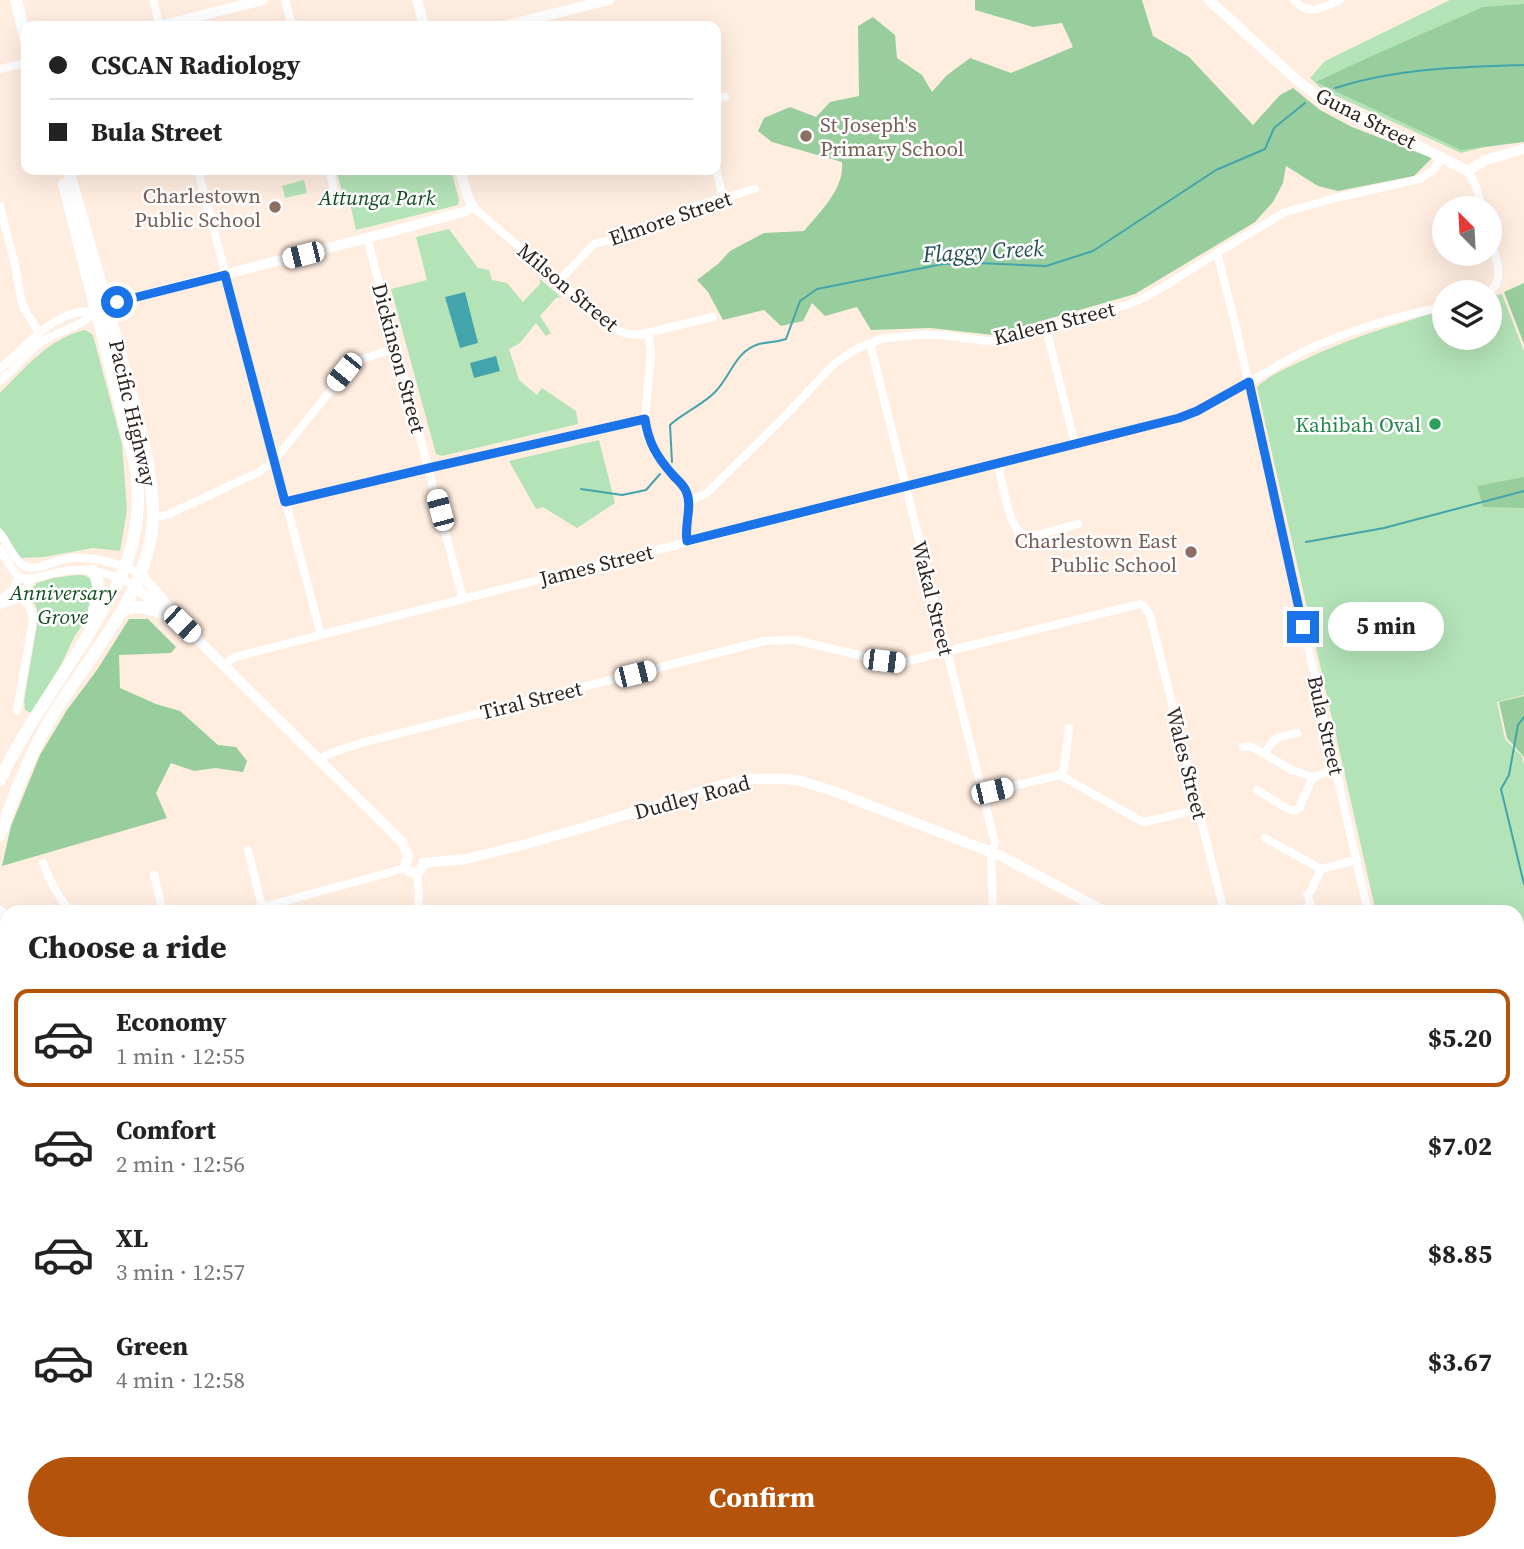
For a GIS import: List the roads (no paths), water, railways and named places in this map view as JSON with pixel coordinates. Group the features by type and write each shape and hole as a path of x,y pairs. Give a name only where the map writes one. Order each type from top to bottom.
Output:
{"highway":[{"path":"16,0 21,21"},
{"path":"24,0 30,21"},
{"name":"Pacific Highway","path":"0,835 31,757 54,712 135,586 152,531 151,484 144,444 62,175"},
{"name":"Pacific Highway","path":"0,780 14,751 89,632 123,572 131,550 136,522 137,476 102,308 69,175"},
{"path":"89,632 99,590 98,579 93,570"},
{"path":"117,617 134,606 166,614"}],"main road":[{"path":"180,21 263,0"},
{"path":"417,0 423,21"},
{"path":"525,21 609,0"},
{"name":"Guna Street","path":"1209,0 1318,96 1468,171"},
{"path":"1468,171 1485,160 1524,149"},
{"name":"Milson Street","path":"461,175 473,207"},
{"path":"102,308 458,215 473,207"},
{"path":"140,573 182,624 402,842 408,856"},
{"path":"135,586 166,614 182,624"},
{"name":"Dudley Road","path":"424,863 466,859 503,850 726,784 770,778 801,781 833,791 992,852 1093,905"},
{"path":"0,814 12,802"},
{"path":"415,854 424,863 417,873 410,873 406,868 405,861 408,856 415,854"}],"street":[{"path":"153,0 159,21"},
{"path":"285,0 291,21"},
{"path":"1294,0 1304,9 1311,10 1340,0"},
{"path":"0,69 21,63"},
{"name":"Kaleen Street","path":"689,501 707,493 835,363 870,342 916,335 993,341 1139,300 1294,208 1420,179 1428,175 1442,157"},
{"path":"1468,171 1479,196"},
{"path":"199,175 321,635"},
{"path":"330,175 338,205"},
{"path":"718,175 723,198"},
{"name":"Elmore Street","path":"559,281 594,244 653,228 685,209 755,189"},
{"path":"0,206 26,312 39,332 37,345"},
{"name":"Milson Street","path":"473,207 612,327 624,333 638,335 713,317"},
{"name":"Dickinson Street","path":"367,238 463,598"},
{"name":"Bula Street","path":"1217,253 1249,382 1367,905"},
{"path":"0,369 49,325 76,312 102,308"},
{"path":"0,382 37,345 87,321 102,308"},
{"name":"James Street","path":"224,665 236,657 463,598 1189,415 1298,354 1339,336 1383,321 1432,309"},
{"path":"1046,328 1075,444"},
{"path":"648,333 650,353 646,433 654,452 683,485 689,501 687,541"},
{"name":"Wakal Street","path":"870,342 995,843 992,852 993,905"},
{"path":"153,517 167,515 259,472 274,461 351,365 396,348"},
{"path":"285,502 645,419"},
{"path":"998,463 1012,523 1021,534 1033,536 1079,524"},
{"path":"0,533 18,561 30,568 66,558 104,561 123,572 135,586"},
{"path":"0,549 21,578 31,579 68,570 140,573"},
{"path":"0,602 14,589 18,577"},
{"path":"0,602 21,596 31,579"},
{"path":"17,710 33,620 31,610 21,596"},
{"name":"Tiral Street","path":"319,760 328,754 361,743 764,641 795,640 900,663 1134,605 1144,606 1150,615"},
{"name":"Wales Street","path":"1150,615 1222,905"},
{"path":"983,793 1060,775 1064,769 1069,727"},
{"path":"1264,754 1273,740 1297,733"},
{"path":"1243,747 1250,746 1292,770 1313,777 1335,769"},
{"path":"1060,775 1145,822 1199,809"},
{"path":"1257,790 1294,811 1299,808 1313,777"},
{"path":"1265,838 1321,869 1357,860"},
{"path":"248,850 262,905"},
{"path":"43,863 58,897 65,905"},
{"path":"269,905 406,868"},
{"path":"1309,905 1311,903 1307,895 1321,869"},
{"path":"417,873 418,905"},
{"path":"153,875 161,905"}],"water":[{"path":"465,292 478,343 460,348 445,297"},
{"path":"496,356 500,371 474,378 470,363"}],"waterway":[{"name":"Flaggy Creek","path":"1335,88 1405,72 1524,65"},
{"name":"Flaggy Creek","path":"672,462 670,425 715,392 744,352 759,344 786,339 800,301 817,289 943,264 1046,266 1093,251 1216,170 1265,149 1274,128 1305,103"},
{"name":"Flaggy Creek","path":"581,489 622,495 646,490 660,474"},
{"path":"1306,542 1384,528 1524,491"},
{"path":"1524,717 1518,725 1509,775 1501,789 1524,884"}],"place":[{"name":"St Joseph's Primary School","path":"806,136"},
{"name":"Charlestown Public School","path":"275,207"},
{"name":"Kahibah Oval","path":"1435,424"},
{"name":"Charlestown East Public School","path":"1191,552"}],"park label":[{"name":"Attunga Park","path":"377,197"},
{"name":"Anniversary Grove","path":"63,604"}]}
